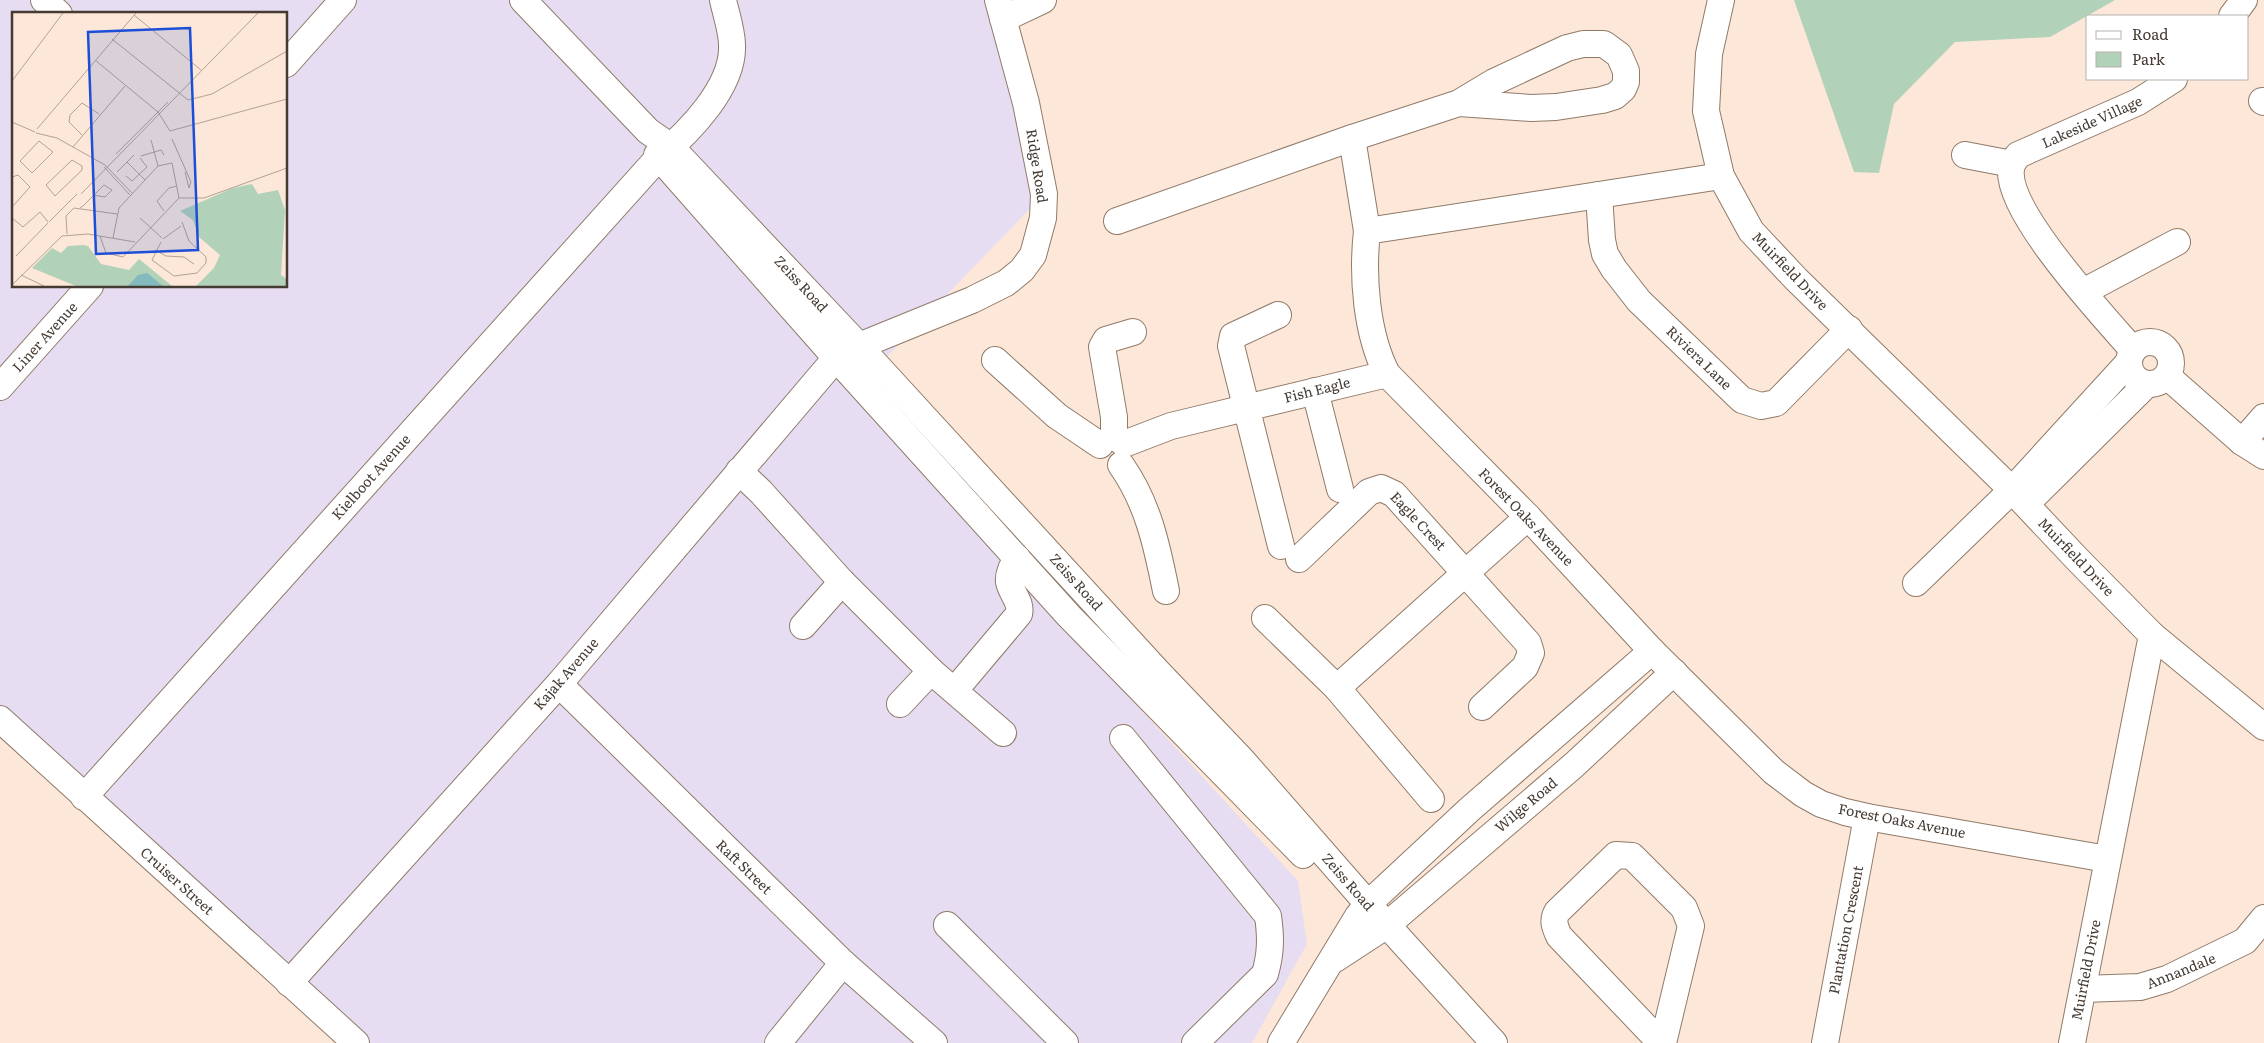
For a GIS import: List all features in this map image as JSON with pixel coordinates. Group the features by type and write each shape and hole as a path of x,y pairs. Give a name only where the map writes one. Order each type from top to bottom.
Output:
{"street":[{"path":"44,0 57,12"},
{"path":"288,62 343,0"},
{"name":"Zeiss Road","path":"523,0 648,131 836,358 1069,616 1294,845 1372,920 1494,1043"},
{"name":"Kielboot Avenue","path":"84,797 704,111 723,85 730,66 732,45 723,0"},
{"path":"1001,9 1043,0"},
{"name":"Muirfield Drive","path":"1721,0 1709,54 1706,111 1721,176 1751,231 1796,279 2019,497 2078,561 2152,635 2072,1043"},
{"path":"2233,15 2244,0"},
{"name":"Ridge Road","path":"836,358 860,346 972,300 1006,283 1022,270 1033,255 1043,218 1044,194 1026,103 1001,9"},
{"path":"1117,221 1352,138 1459,103 1520,70 1567,48 1583,44 1604,44 1610,46 1619,55 1626,71 1626,82 1623,88 1615,96 1602,100 1556,107 1531,108 1459,103"},
{"name":"Lakeside Village","path":"2012,164 2018,155 2138,102 2172,80"},
{"name":"Forest Oaks Avenue","path":"1352,138 1367,231 1364,273 1377,350 1387,374 1528,517 1652,650 1790,785 1822,804 1845,812 2107,859"},
{"name":"Zeiss Road","path":"665,152 860,346 1158,672 1242,760 1372,920 1479,1043"},
{"path":"1965,155 2012,164 2010,177 2012,187 2047,250 2083,292 2131,356 2134,377 2157,380 2264,456"},
{"path":"1367,231 1721,176"},
{"name":"Riviera Lane","path":"1599,195 1602,240 1605,254 1614,269 1639,301 1742,400 1761,406 1776,403 1849,329"},
{"path":"2083,292 2177,242"},
{"name":"Liner Avenue","path":"0,387 88,288"},
{"path":"1247,407 1231,346 1233,336 1278,315"},
{"path":"1133,332 1106,340 1102,347 1114,416 1115,448 1148,515 1156,541 1166,591"},
{"path":"1916,583 2019,497 2157,380 2171,362 2165,348 2160,344 2145,342 2131,356 2019,497"},
{"name":"Kajak Avenue","path":"289,983 559,684 836,358"},
{"path":"995,360 1056,416 1115,448"},
{"name":"Fish Eagle","path":"1115,448 1172,426 1387,374"},
{"path":"1315,391 1340,489"},
{"name":"Eagle Crest","path":"1247,407 1290,552 1369,492 1381,488 1394,494 1528,643 1531,653 1525,667 1482,707"},
{"path":"2242,442 2264,417"},
{"path":"739,471 761,492 842,582 931,670 1003,732"},
{"path":"1337,688 1528,517"},
{"path":"955,690 1019,614 1020,608 1009,584 1010,575 1017,558"},
{"path":"803,626 842,582"},
{"path":"1266,618 1337,688 1431,799"},
{"path":"2152,635 2264,727"},
{"path":"1281,1043 1329,964 1372,920 1470,810 1652,650"},
{"path":"900,704 931,670"},
{"name":"Wilge Road","path":"1372,920 1574,765 1674,672"},
{"name":"Raft Street","path":"559,684 843,963 934,1043"},
{"name":"Cruiser Street","path":"0,718 84,797 356,1043"},
{"path":"1123,738 1268,916 1272,939 1266,974 1195,1043"},
{"path":"1549,741 1574,765"},
{"name":"Plantation Crescent","path":"1825,1043 1867,817"},
{"path":"1616,855 1632,856 1684,908 1691,926 1662,1043 1559,936 1555,927 1554,918 1557,912 1616,855"},
{"name":"Annandale","path":"2083,989 2140,987 2167,980 2245,941 2264,918"},
{"path":"947,925 1065,1043"},
{"path":"778,1043 843,963"}],"shaded area":[{"path":"0,0 1006,0 1050,188 851,394 1298,881 1307,944 1252,1043 369,1043 0,723"}],"green space":[{"path":"1794,0 2115,0 2050,37 1955,42 1894,104 1879,173 1854,172"}]}
